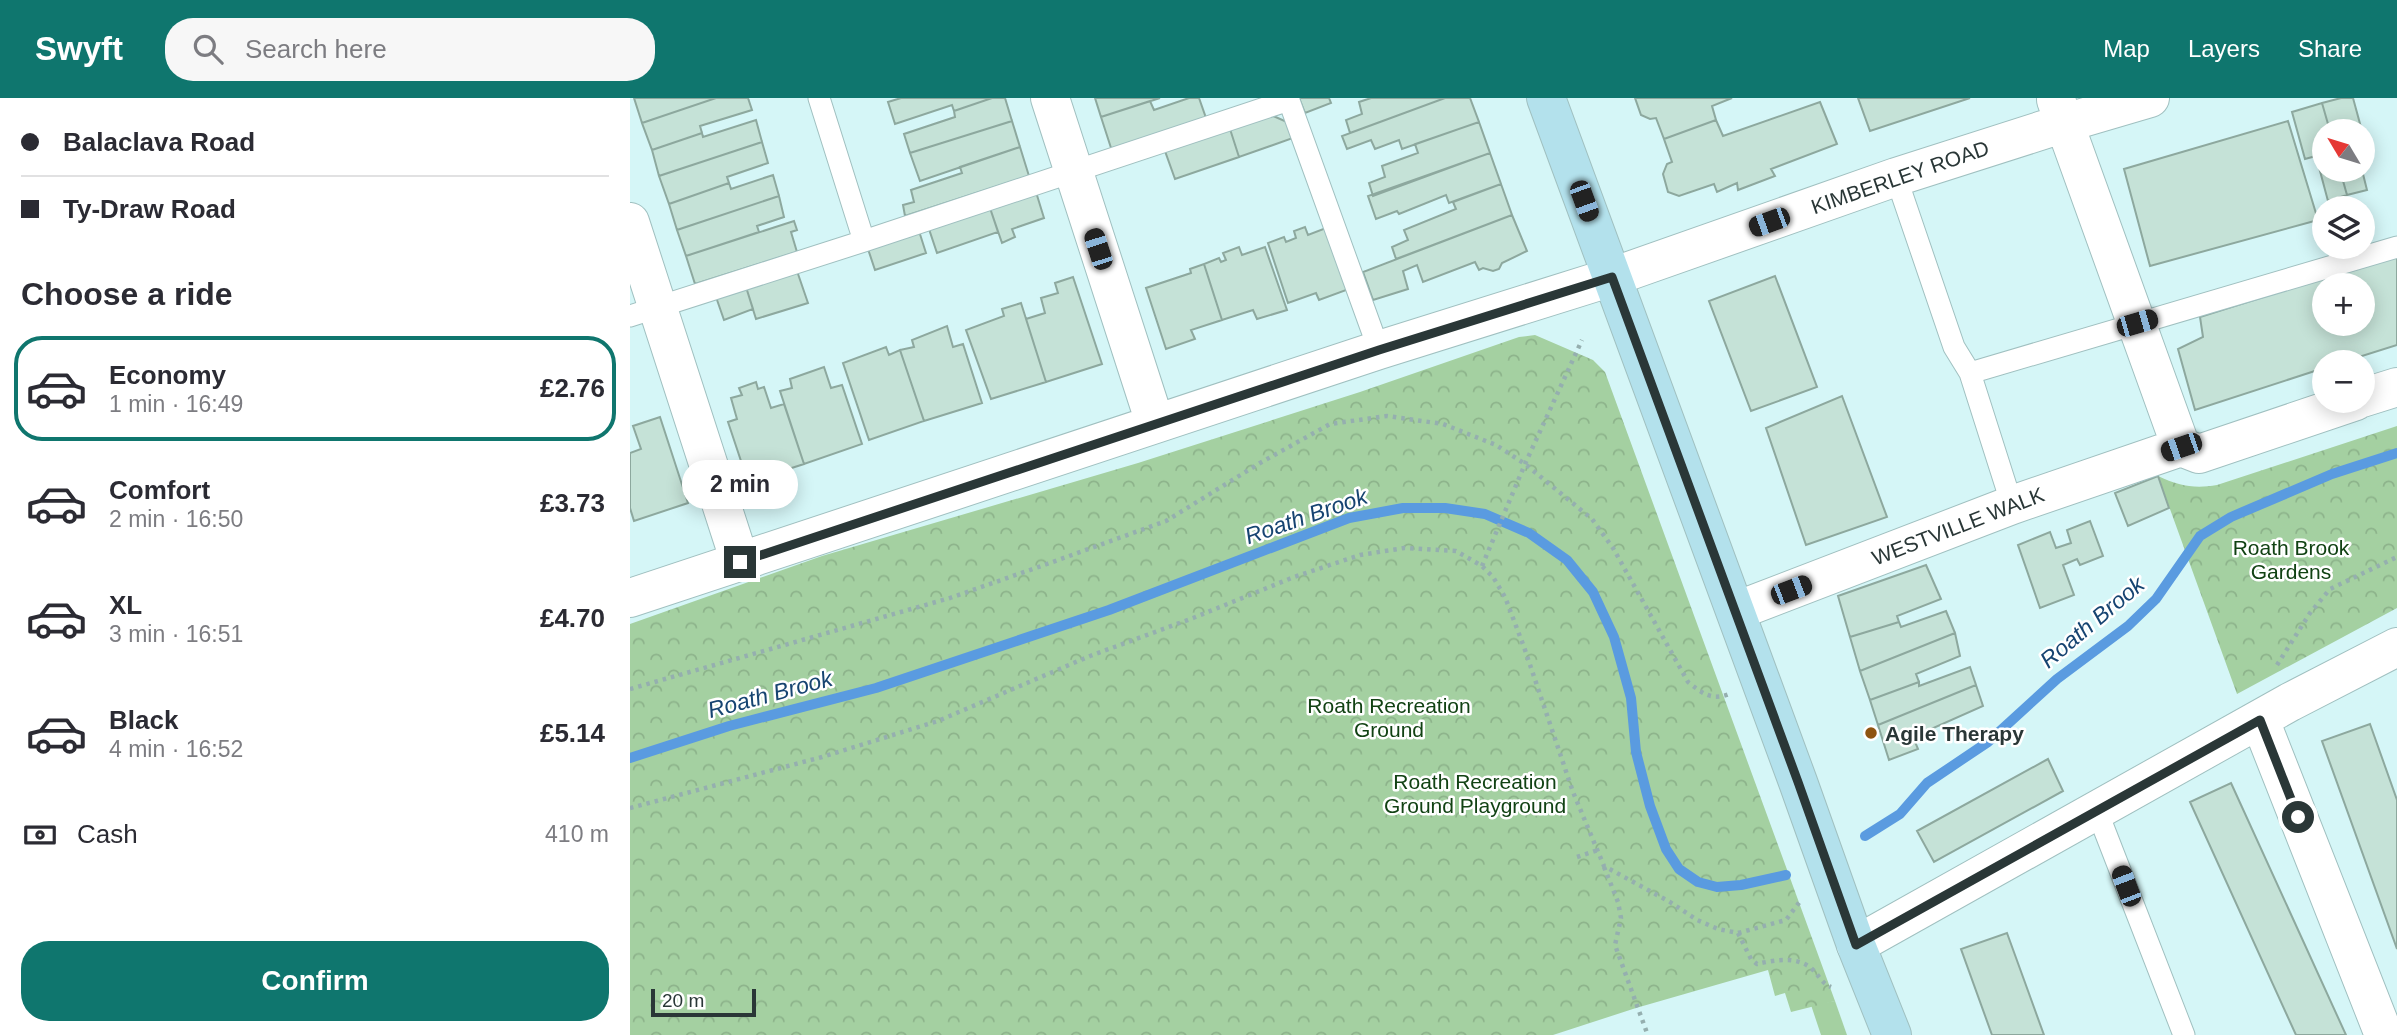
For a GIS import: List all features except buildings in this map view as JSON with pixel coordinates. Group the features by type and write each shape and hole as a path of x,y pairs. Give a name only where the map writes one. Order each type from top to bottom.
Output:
{"street":[{"path":"1050,98 1155,424"},
{"path":"1546,98 1798,782 1818,891 1856,945 1892,1035"},
{"name":"KIMBERLEY ROAD","path":"630,598 1379,350 1612,277 1896,177 2060,110 2150,98"},
{"path":"2060,110 2181,447 2199,454 2320,413"},
{"path":"630,222 644,311 740,562"},
{"path":"2375,394 2397,387"},
{"name":"WESTVILLE WALK","path":"1736,611 2012,505 2181,447"},
{"path":"1856,945 2275,711 2397,647"},
{"path":"2275,711 2384,1035"}],"lane":[{"path":"819,98 864,241"},
{"path":"644,311 864,241 1288,99 1379,350"},
{"path":"1896,177 1954,347 1970,373 2012,505"},
{"path":"1970,373 2397,247"},
{"path":"2097,811 2184,1035"}],"path":[{"path":"1482,566 1582,340"},
{"path":"630,689 950,598 1166,521 1330,424 1387,416 1444,424 1496,445 1525,464 1592,519 1613,548 1688,682 1703,695 1713,697 1730,694"},
{"path":"630,808 822,757 938,721 1090,656 1194,618 1294,577 1360,555 1404,548 1456,551 1482,566 1505,597 1573,792 1618,902 1621,918 1615,945 1647,1033"},
{"path":"2275,711 2277,664 2310,613 2330,589 2397,557"},
{"path":"1577,857 1598,850"},
{"path":"1604,866 1697,920 1718,929 1738,933 1786,920 1818,891"},
{"path":"1738,933 1751,959 1757,964 1773,960 1800,963 1812,969 1824,984 1831,987"}],"green space":[{"name":"Roath Recreation Ground","path":"1535,335 1593,360 1605,372 1835,1001 1791,1012 1785,993 1775,996 1768,970 1553,1035 630,1035 630,624 822,556 1138,463 1360,392 1519,337"},
{"name":"Roath Brook Gardens","path":"2397,426 2397,608 2237,694 2158,476 2187,486 2217,485"},
{"path":"1835,1001 1847,1035 1821,1035 1811,1005"}],"waterway":[{"name":"Roath Brook","path":"1865,836 1900,814 1927,783 1988,742 2057,679 2128,626 2156,599 2200,536 2231,517 2332,474 2397,453"},
{"name":"Roath Brook","path":"630,758 729,726 876,688 1109,610 1349,518 1403,508 1445,508 1485,514 1529,533 1567,560 1593,592 1614,637 1631,698 1636,752 1650,806 1666,849 1679,869 1698,882 1717,887 1741,885 1786,875"}],"place":[{"name":"Agile Therapy","path":"1871,733"}],"route":[{"path":"740,562 1379,350 1612,277 1856,945 2260,720 2298,817"}],"park label":[{"name":"Roath Recreation Ground Playground","path":"1475,793"}]}
